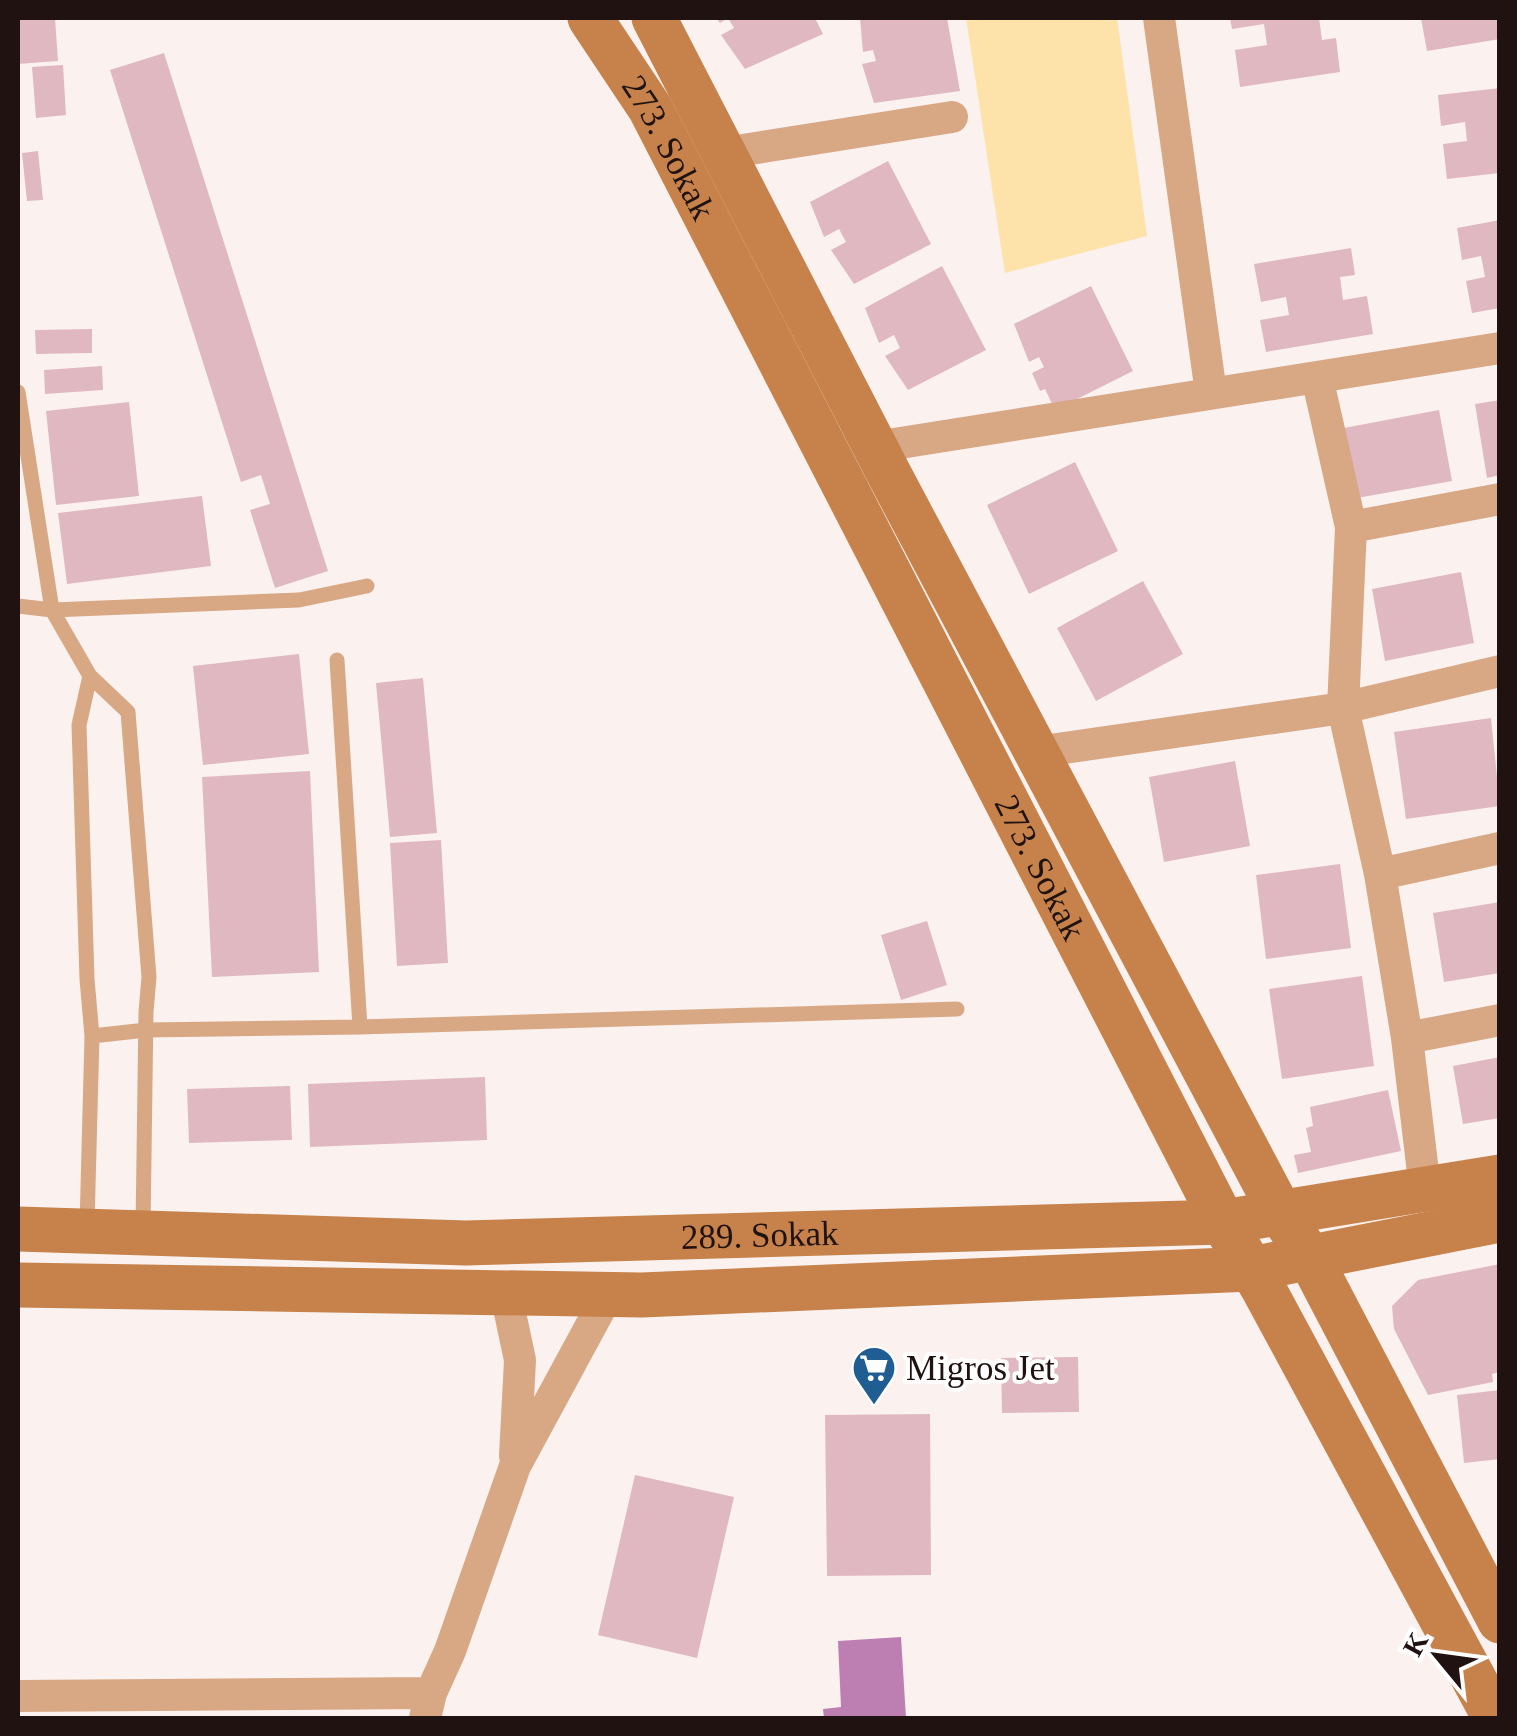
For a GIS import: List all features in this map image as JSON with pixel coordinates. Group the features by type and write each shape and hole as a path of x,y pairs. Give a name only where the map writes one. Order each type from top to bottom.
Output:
{"street":[{"name":"273. Sokak","path":"590,18 650,108 1222,1222 1495,1718"},
{"name":"273. Sokak","path":"654,18 875,447 1500,1621"},
{"path":"1159,18 1212,394"},
{"path":"724,154 952,117"},
{"path":"875,447 1500,348"},
{"path":"1317,378 1351,528 1343,708 1380,874 1407,1038 1425,1189"},
{"path":"1351,528 1500,500"},
{"path":"1036,752 1343,708 1500,671"},
{"path":"1380,874 1500,848"},
{"path":"1407,1038 1500,1020"},
{"name":"289. Sokak","path":"18,1229 466,1243 1222,1222 1500,1177"},
{"path":"18,1284 607,1296 1251,1269 1500,1220"},
{"path":"79,1286 87,1231"},
{"path":"142,1288 143,1233"},
{"path":"506,1294 520,1360 515,1466"},
{"path":"18,1696 428,1706 515,1466 607,1296"}],"lane":[{"path":"18,392 52,610 90,676 128,712 149,977 143,1233"},
{"path":"18,606 52,610 299,600 367,586"},
{"path":"337,660 360,1028"},
{"path":"87,1231 92,1036 79,725 90,676"},
{"path":"92,1036 146,1030 360,1028 957,1009"}],"shaded area":[{"path":"966,18 1117,18 1147,236 1005,273"},
{"path":"901,1637 906,1718 824,1718 823,1709 841,1707 838,1641"}],"building":[{"path":"18,18 55,18 58,61 18,64"},
{"path":"728,18 815,18 823,34 745,69 721,35 734,28"},
{"path":"860,18 947,18 960,91 874,103 862,64 876,61 873,50 863,52"},
{"path":"1230,18 1319,18 1322,40 1336,38 1340,72 1240,87 1235,50 1267,45 1264,24 1232,29"},
{"path":"1421,18 1500,18 1500,39 1427,51"},
{"path":"164,53 328,571 275,588 250,510 270,504 261,475 241,482 110,70"},
{"path":"63,65 66,115 36,118 32,67"},
{"path":"1500,88 1500,173 1447,179 1443,144 1467,141 1465,122 1441,126 1438,95"},
{"path":"38,151 43,200 27,201 22,153"},
{"path":"888,161 931,244 854,284 831,250 846,242 839,229 824,237 810,202"},
{"path":"1500,220 1500,308 1472,313 1466,281 1485,277 1481,256 1462,260 1457,228"},
{"path":"1351,248 1355,275 1340,277 1343,300 1367,296 1373,334 1266,352 1260,320 1289,315 1286,297 1261,302 1254,264"},
{"path":"942,266 986,350 908,390 885,356 900,348 894,335 879,343 865,308"},
{"path":"1091,286 1133,371 1055,410 1032,373 1044,367 1039,357 1029,362 1014,324"},
{"path":"92,329 92,353 36,354 35,330"},
{"path":"102,366 103,390 45,394 44,370"},
{"path":"1500,400 1500,475 1487,478 1475,404"},
{"path":"129,402 139,496 56,505 46,411"},
{"path":"1439,410 1452,481 1357,498 1344,428"},
{"path":"1075,462 1118,551 1029,594 987,505"},
{"path":"202,496 211,566 67,584 58,513"},
{"path":"1461,572 1474,643 1385,661 1372,589"},
{"path":"1143,581 1183,654 1096,701 1057,628"},
{"path":"299,654 309,754 203,765 193,666"},
{"path":"423,678 437,833 390,837 376,683"},
{"path":"1491,718 1500,806 1406,819 1394,732"},
{"path":"1235,761 1250,846 1164,862 1149,777"},
{"path":"310,771 319,972 212,977 202,777"},
{"path":"441,840 448,963 397,966 390,843"},
{"path":"1340,864 1351,948 1266,959 1256,875"},
{"path":"1500,902 1500,973 1444,982 1433,913"},
{"path":"927,921 947,985 901,1000 881,935"},
{"path":"1362,976 1374,1066 1282,1079 1269,989"},
{"path":"1500,1057 1500,1118 1463,1124 1453,1066"},
{"path":"485,1077 487,1140 310,1147 308,1084"},
{"path":"290,1086 292,1140 189,1143 187,1089"},
{"path":"1388,1090 1401,1151 1298,1173 1294,1155 1311,1152 1306,1128 1313,1126 1310,1107"},
{"path":"1500,1264 1500,1372 1492,1374 1493,1382 1428,1395 1394,1329 1392,1306 1418,1280"},
{"path":"1078,1357 1079,1412 1002,1413 1001,1358"},
{"path":"1500,1390 1500,1459 1464,1463 1457,1395"},
{"path":"930,1414 931,1575 827,1576 825,1415"},
{"path":"635,1475 734,1497 697,1658 598,1635"}],"place":[{"name":"Migros Jet","path":"874,1406"}]}
